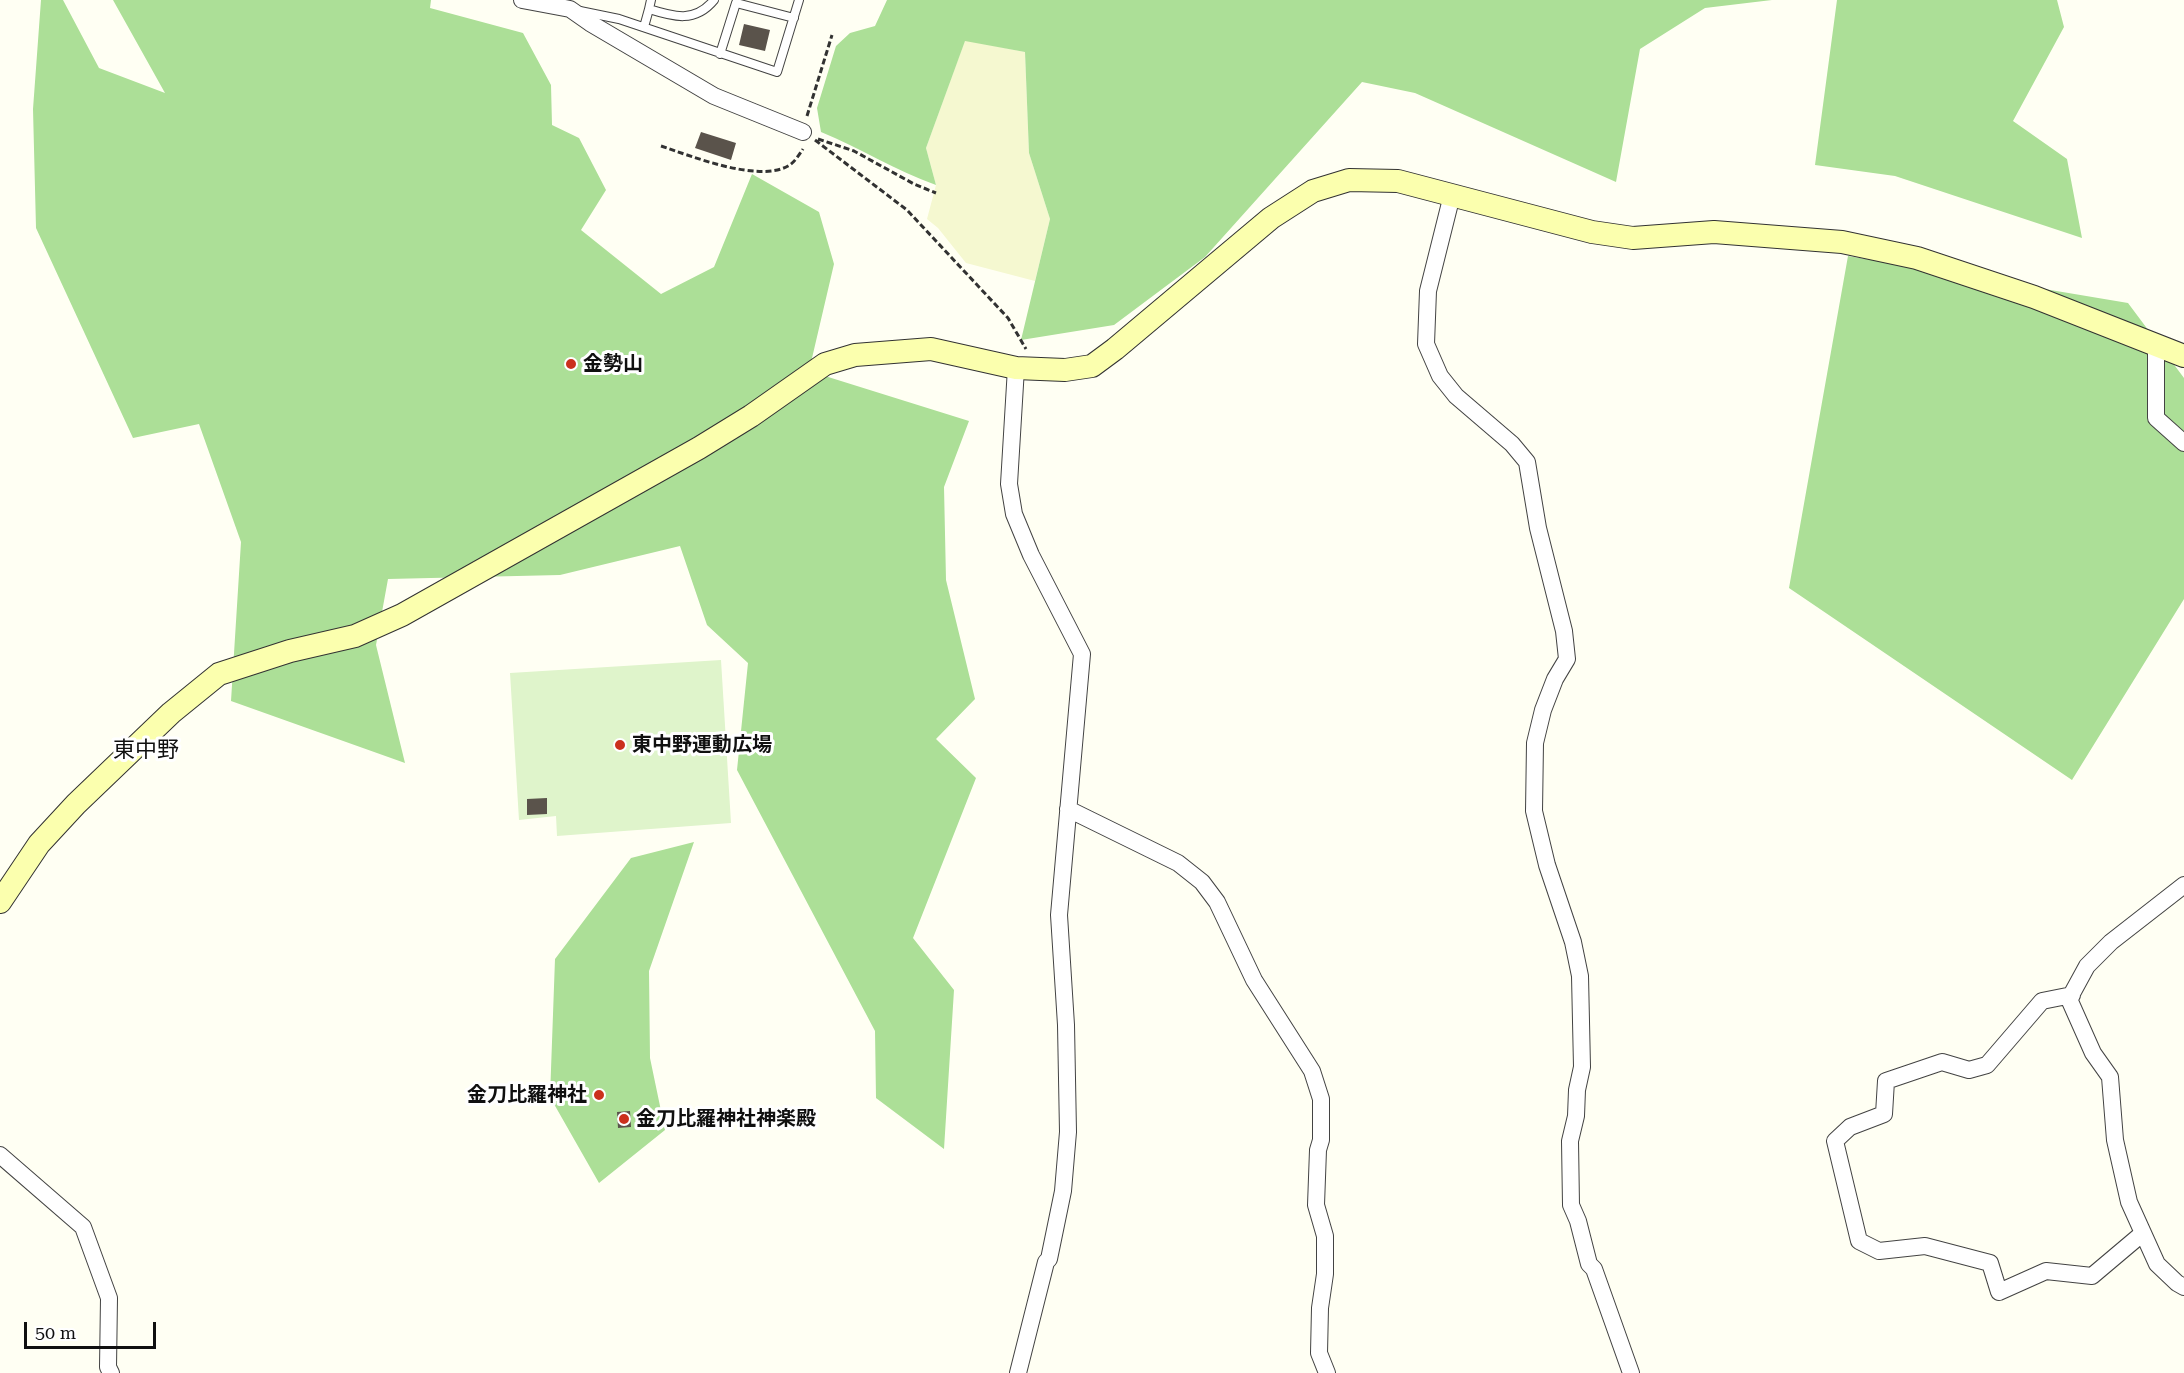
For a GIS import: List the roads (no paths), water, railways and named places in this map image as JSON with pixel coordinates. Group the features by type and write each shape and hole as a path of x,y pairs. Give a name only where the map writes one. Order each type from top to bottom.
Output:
{"street":[{"path":"522,0 570,9 714,96 806,134"},
{"path":"0,902 39,844 76,804 171,713 219,674 290,651 355,636 402,615 699,448 752,416 825,364 855,355 931,349 1026,369 1065,370 1092,366 1271,218 1313,191 1349,180 1398,181 1592,232 1623,237 1714,232 1842,242 1906,255 2034,297 2184,356"},
{"path":"1452,195 1428,291 1426,344 1440,376 1456,396 1512,444 1527,462 1538,528 1564,631 1567,659 1555,679 1543,710 1535,743 1534,811 1547,865 1573,942 1580,976 1582,1067 1577,1090 1576,1116 1570,1141 1571,1205 1578,1221 1588,1264 1594,1269 1631,1373"},
{"path":"2156,345 2156,418 2184,442"},
{"path":"1018,1373 1063,1191 1068,1132 1066,1025 1059,915 1082,654 1031,555 1014,514 1009,484 1026,369"},
{"path":"1068,809 1178,863 1202,882 1217,902 1254,980 1312,1071 1321,1099 1321,1140 1318,1150 1316,1205 1325,1236 1325,1274 1320,1308 1318,1353 1327,1373"},
{"path":"2184,885 2111,942 2087,966 2069,999 2093,1053 2110,1077 2115,1140 2129,1202 2157,1264 2184,1287"},
{"path":"2072,995 2042,1001 1987,1065 1969,1070 1942,1062 1886,1081 1884,1114 1850,1126 1835,1141 1859,1241 1880,1251 1925,1246 1990,1263 1999,1292 2046,1271 2092,1276 2143,1233"},
{"path":"0,1155 83,1227 109,1298 108,1367 111,1373"}],"lane":[{"path":"644,27 650,4 674,17 687,17 700,13 714,0"},
{"path":"570,9 615,18 777,72 799,0"},
{"path":"720,54 736,3 794,18"}],"place":[{"name":"金勢山","path":"571,364"},
{"name":"東中野運動広場","path":"620,745"},
{"name":"金刀比羅神社","path":"599,1095"},
{"name":"金刀比羅神社神楽殿","path":"624,1119"}],"district":[{"name":"東中野","path":"146,751"}]}
